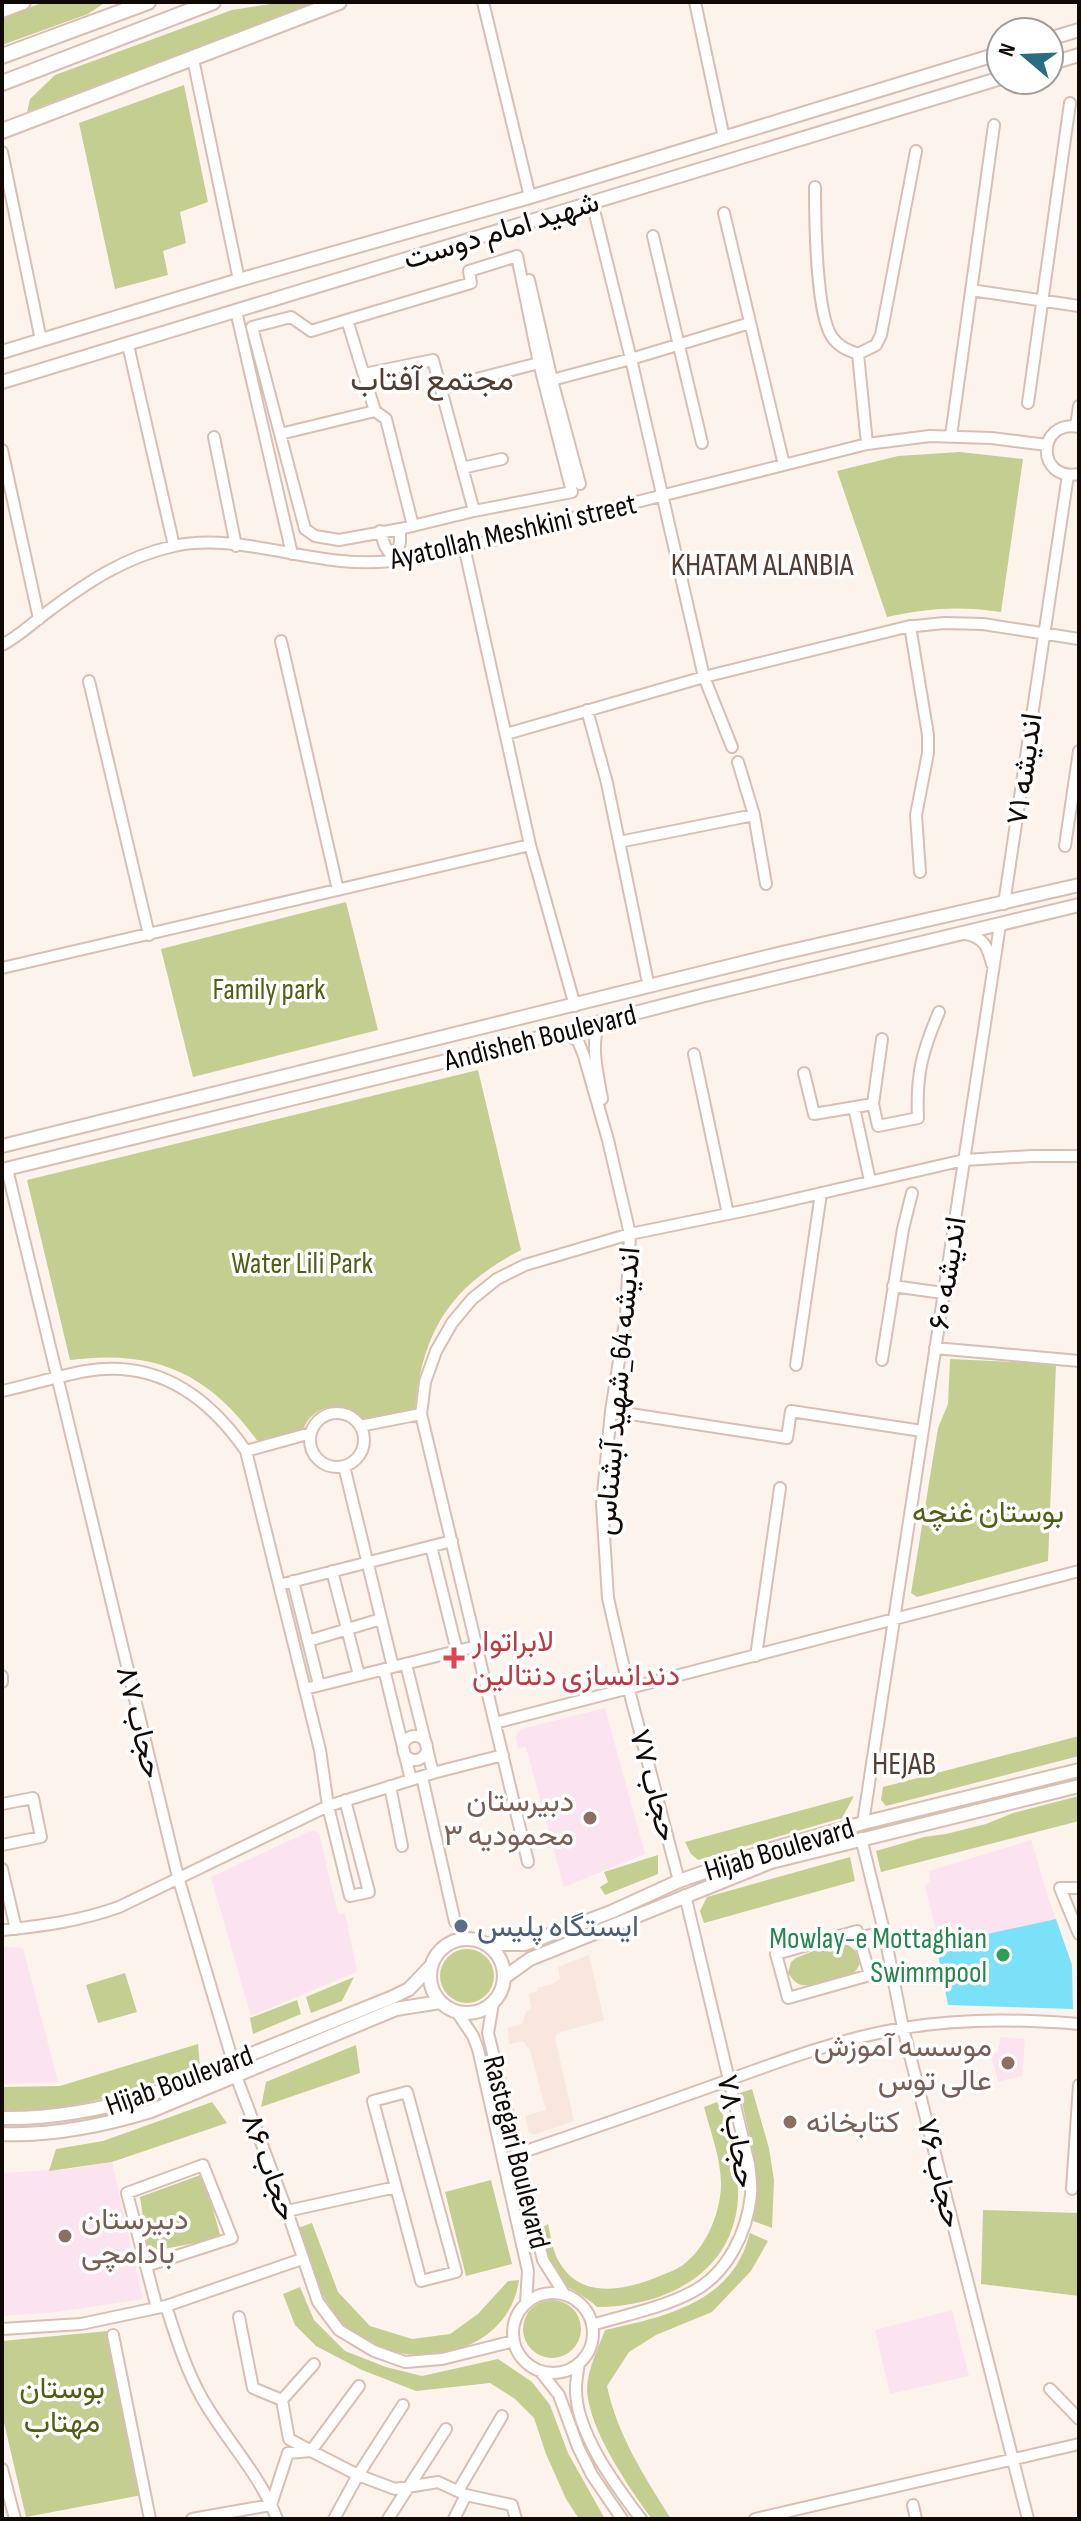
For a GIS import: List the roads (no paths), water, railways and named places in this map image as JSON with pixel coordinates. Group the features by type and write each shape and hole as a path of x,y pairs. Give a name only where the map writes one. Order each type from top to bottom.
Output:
{"highway":[{"path":"2,10 23,2"},
{"path":"2,56 148,2"},
{"path":"2,83 210,3 229,2"},
{"path":"2,131 339,2"}],"main road":[{"name":"شهید امام دوست","path":"2,352 530,197 985,58"},
{"name":"شهید امام دوست","path":"2,382 985,83"},
{"path":"530,197 537,219"},
{"name":"Andisheh Boulevard","path":"2,1146 699,974 1079,885"},
{"name":"Andisheh Boulevard","path":"4,1170 1079,905"},
{"path":"699,974 705,995"},
{"name":"Hijab Boulevard","path":"487,1944 525,1944 611,1912 679,1881 768,1850 863,1823 1079,1770"},
{"name":"Hijab Boulevard","path":"505,1977 530,1959 771,1862 1079,1786"},
{"path":"959,1801 962,1816"},
{"path":"468,1938 487,1944 500,1958 505,1977 493,2003 476,2013 457,2012 440,2002 431,1985 431,1966 441,1949 449,1943 468,1938"},
{"name":"Hijab Boulevard","path":"2,2118 57,2117 147,2096 393,1997 409,1989 431,1966"},
{"name":"Hijab Boulevard","path":"2,2134 45,2134 112,2123 151,2111 396,2009 440,2002"}],"street":[{"path":"483,2 530,197"},
{"path":"695,2 724,138"},
{"path":"193,59 239,280"},
{"path":"1028,403 1070,103"},
{"path":"951,436 994,125"},
{"path":"858,354 876,345 881,335 916,151"},
{"path":"2,152 41,340"},
{"path":"815,187 817,258 830,334 840,346 858,354"},
{"path":"592,202 704,677 732,747"},
{"path":"724,213 784,465"},
{"path":"653,236 702,443"},
{"path":"520,256 469,271 471,283 311,331 291,317 252,327 305,529 315,536 339,540 400,529 576,488"},
{"path":"520,256 539,363 576,488"},
{"path":"520,256 576,488"},
{"path":"971,290 1079,306"},
{"path":"236,311 292,554"},
{"path":"347,320 375,411 386,419 413,526"},
{"path":"552,380 750,323"},
{"path":"128,345 174,546"},
{"path":"858,354 867,444"},
{"path":"364,374 433,360 474,511"},
{"path":"441,388 539,363"},
{"path":"1074,474 1062,473 1051,465 1047,445 1057,430 1078,426 1079,406"},
{"path":"280,434 375,411"},
{"name":"Ayatollah Meshkini street","path":"2,645 92,579 131,560 174,546 236,546 339,563 395,561 867,444 951,436 1047,445"},
{"path":"214,437 236,546"},
{"path":"2,450 39,619"},
{"path":"462,468 502,459"},
{"name":"اندیشه ۷۱","path":"1004,904 1045,634 1074,474"},
{"path":"395,561 400,529"},
{"path":"380,531 395,561"},
{"path":"464,546 530,845 575,1006"},
{"path":"506,734 704,677 910,626 983,624 1079,639"},
{"path":"910,626 928,735 928,753 916,815 920,872"},
{"path":"281,641 338,890"},
{"path":"89,681 149,935"},
{"path":"587,710 607,783 647,978"},
{"path":"1065,846 1079,751"},
{"path":"738,762 754,815 766,884"},
{"path":"619,842 754,815"},
{"path":"2,968 530,845"},
{"name":"اندیشه ۶۰","path":"863,1823 1000,925"},
{"path":"964,934 983,940 993,971"},
{"path":"882,1039 873,1104 878,1126 918,1118 922,1050 939,1012"},
{"path":"599,1023 594,1035 595,1053 608,1140"},
{"path":"559,1034 578,1041 608,1140"},
{"path":"694,1054 728,1214"},
{"path":"804,1073 814,1114 873,1104"},
{"path":"854,1107 870,1181"},
{"name":"اندیشه 64_شهید آبشناس","path":"608,1140 630,1234 626,1316 611,1411 602,1504 608,1598 629,1690"},
{"path":"528,1862 421,1414 425,1382 436,1351 452,1323 472,1299 497,1279 525,1265 630,1234 964,1160 1079,1156"},
{"name":"حجاب ۸۷","path":"4,1170 178,1877 233,2062"},
{"path":"796,1365 821,1193"},
{"path":"882,1360 912,1193"},
{"path":"893,1286 943,1293"},
{"path":"935,1348 1079,1361"},
{"path":"2,1391 87,1371 118,1369 149,1374 179,1386 206,1403 228,1425 246,1451 320,1750 328,1806 350,1896 369,1892 345,1800"},
{"path":"611,1411 787,1438 791,1411 922,1431"},
{"path":"332,1413 343,1414 353,1418 360,1426 364,1435 363,1446 359,1455 344,1466 331,1466 314,1455 311,1433 322,1418 332,1413"},
{"path":"360,1426 421,1414"},
{"path":"246,1451 311,1433"},
{"path":"344,1466 381,1619 411,1780"},
{"path":"756,1656 780,1488"},
{"path":"279,1585 452,1541"},
{"path":"431,1546 457,1651"},
{"path":"332,1571 359,1675"},
{"path":"495,1723 1079,1571"},
{"path":"293,1581 319,1685"},
{"path":"308,1641 381,1619"},
{"path":"305,1689 477,1646"},
{"path":"406,1664 426,1744 428,1775 455,1922"},
{"path":"2,1676 2,1682"},
{"name":"حجاب ۷۷","path":"629,1690 679,1881"},
{"path":"403,1749 411,1737 418,1737 426,1744"},
{"path":"403,1749 410,1759 418,1760 425,1755 426,1744"},
{"path":"2,1930 62,1924 92,1917 119,1907 328,1806 503,1755"},
{"path":"390,1786 402,1846"},
{"path":"2,1804 33,1798 41,1837 2,1845"},
{"name":"حجاب ۷۶","path":"861,1838 903,2028 1028,2519"},
{"path":"2,1869 16,1929"},
{"path":"1079,1888 1060,1888 1079,1934"},
{"name":"حجاب ۷۸","path":"592,2325 666,2303 694,2291 716,2275 732,2254 745,2224 751,2193 749,2164 685,1895"},
{"path":"857,1931 860,1938 870,1975 788,1998 776,1954 857,1931"},
{"path":"860,1938 884,1931"},
{"name":"Rastegari Boulevard","path":"493,2003 488,2033 543,2260 565,2295"},
{"name":"Rastegari Boulevard","path":"457,2012 478,2049 528,2271 526,2303"},
{"path":"517,2154 837,2043 903,2028 950,2022 1025,2019 1079,2024"},
{"name":"حجاب ۸۶","path":"236,2076 318,2302 339,2330 374,2351 405,2362 445,2359 514,2341"},
{"path":"1072,2189 1079,2085"},
{"path":"407,2092 456,2272 421,2281 396,2187 373,2101 407,2092"},
{"path":"146,2266 232,2238 203,2165 127,2193 146,2266 202,2398 237,2449 277,2519"},
{"path":"287,2211 396,2187"},
{"path":"2,2329 81,2324 161,2307 302,2259"},
{"path":"622,2519 592,2475 559,2395 540,2371 523,2360 514,2341 515,2320 526,2303 545,2294 565,2295 582,2306 592,2325 590,2346 579,2363 576,2391 591,2441 604,2468 641,2519"},
{"path":"239,2317 253,2388 282,2400"},
{"path":"113,2335 150,2519"},
{"path":"540,2371 561,2372 579,2363"},
{"path":"282,2400 314,2364"},
{"path":"271,2505 288,2453 311,2451 359,2386"},
{"path":"1050,2389 1079,2419"},
{"path":"282,2400 289,2439 358,2475 395,2489 438,2482 462,2493 512,2505 516,2519"},
{"path":"334,2519 403,2405"},
{"path":"454,2519 462,2493 502,2416"},
{"path":"388,2519 446,2429"},
{"path":"755,2519 1079,2444"},
{"path":"2,2469 6,2498 15,2519"},
{"path":"192,2519 271,2505"},
{"path":"913,2505 916,2519"}],"water":[{"name":"Mowlay-e Mottaghian Swimmpool","path":"1056,1919 1072,1965 1073,2009 948,2005 936,1945"}],"place":[{"name":"لابراتوار دندانسازی دنتالین","path":"454,1658"},
{"name":"دبیرستان محمودیه ۳","path":"590,1818"},
{"name":"ایستگاه پلیس","path":"461,1926"},
{"name":"Mowlay-e Mottaghian Swimmpool","path":"1003,1955"},
{"name":"موسسه آموزش عالی توس","path":"1008,2063"},
{"name":"کتابخانه","path":"790,2122"},
{"name":"دبیرستان بادامچی","path":"65,2236"}],"district":[{"name":"مجتمع آفتاب","path":"432,379"},
{"name":"KHATAM ALANBIA","path":"762,564"},
{"name":"HEJAB","path":"904,1763"}],"park label":[{"name":"Family park","path":"269,989"},
{"name":"Water Lili Park","path":"302,1263"},
{"name":"بوستان غنچه","path":"988,1512"},
{"name":"بوستان مهتاب","path":"62,2405"}]}
